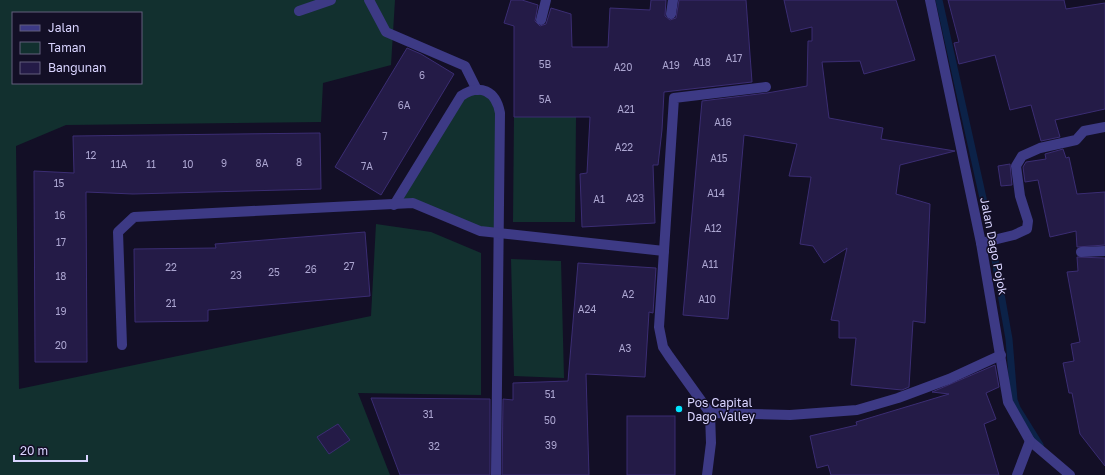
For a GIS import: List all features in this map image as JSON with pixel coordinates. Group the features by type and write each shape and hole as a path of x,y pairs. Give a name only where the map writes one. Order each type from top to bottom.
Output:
{"street":[{"path":"299,11 331,0"},
{"path":"369,0 386,32 465,66 477,90"},
{"path":"541,20 546,0"},
{"path":"671,14 673,0"},
{"name":"Jalan Dago Pojok","path":"930,0 982,243 1008,402 1030,441 1070,475"},
{"path":"707,475 711,443 710,413 668,356 661,338 659,327 674,98 766,87"},
{"path":"394,205 461,96 468,91 477,90 486,91 493,96 498,103 500,113 500,234 496,475"},
{"path":"982,243 1014,235 1027,229 1028,220 1020,196 1016,166 1022,156 1040,148 1076,140 1084,131 1105,127"},
{"path":"122,345 118,232 134,217 413,203 480,231 664,251"},
{"path":"1081,252 1105,251"},
{"path":"710,413 790,415 857,410 898,398 942,382 1001,355"},
{"path":"1017,475 1030,441"}],"green space":[{"path":"0,0 395,0 391,65 323,83 321,122 66,125 16,146 19,389 371,316 376,224 431,232 481,253 481,395 358,393 390,475 0,475"},
{"path":"477,93 490,98 496,113 496,230 481,228 401,200 464,99"},
{"path":"514,117 576,117 575,222 513,222"},
{"path":"511,259 561,261 564,378 514,376"}],"building":[{"path":"511,0 522,0 538,5 535,21 540,26 546,24 551,8 571,14 572,47 608,47 610,8 650,10 651,0 666,0 665,16 670,20 676,18 679,0 746,0 752,82 664,92 658,165 653,165 655,223 582,227 580,174 587,173 590,117 514,117 514,26 504,23"},
{"path":"784,0 896,0 915,60 864,74 860,61 822,62 829,118 883,128 881,139 955,151 900,165 896,194 930,204 925,323 913,321 909,387 902,390 851,385 856,338 839,338 839,321 831,320 847,248 824,263 813,246 800,244 811,177 789,176 797,144 744,135 728,319 683,315 702,101 767,93 807,86 808,41 812,41 812,27 791,32"},
{"path":"948,0 1064,0 1066,9 1105,3 1105,109 1055,120 1060,137 1041,141 1031,105 1010,110 995,55 959,64 954,43 959,42"},
{"path":"407,48 421,54 454,74 381,195 335,167"},
{"path":"320,133 321,189 133,194 86,192 87,362 35,362 34,171 74,173 73,136"},
{"path":"1063,149 1066,158 1069,157 1077,194 1105,192 1105,245 1077,247 1076,231 1050,237 1038,180 1025,182 1023,167 1026,162 1046,159 1045,154"},
{"path":"1010,164 1012,185 1001,186 998,166"},
{"path":"365,232 370,296 208,310 208,321 135,322 134,249 216,248 215,244"},
{"path":"1077,257 1105,258 1105,466 1080,434 1072,393 1069,393 1063,363 1074,361 1071,344 1080,342 1067,272 1078,271"},
{"path":"578,263 656,268 653,313 649,312 645,377 586,374 589,475 502,475 503,399 513,400 513,383 568,381"},
{"path":"995,365 999,387 986,393 996,419 984,424 999,475 831,475 828,465 817,468 810,436 857,425 856,422 949,394 932,392"},
{"path":"371,398 490,399 490,475 400,475"},
{"path":"627,416 675,416 675,475 627,475"},
{"path":"338,424 350,440 329,454 317,437"}],"waterway":[{"path":"939,0 989,225"},
{"path":"995,260 1009,339 1014,400 1017,408 1040,445"}],"place":[{"name":"Pos Capital Dago Valley","path":"679,409"}]}
